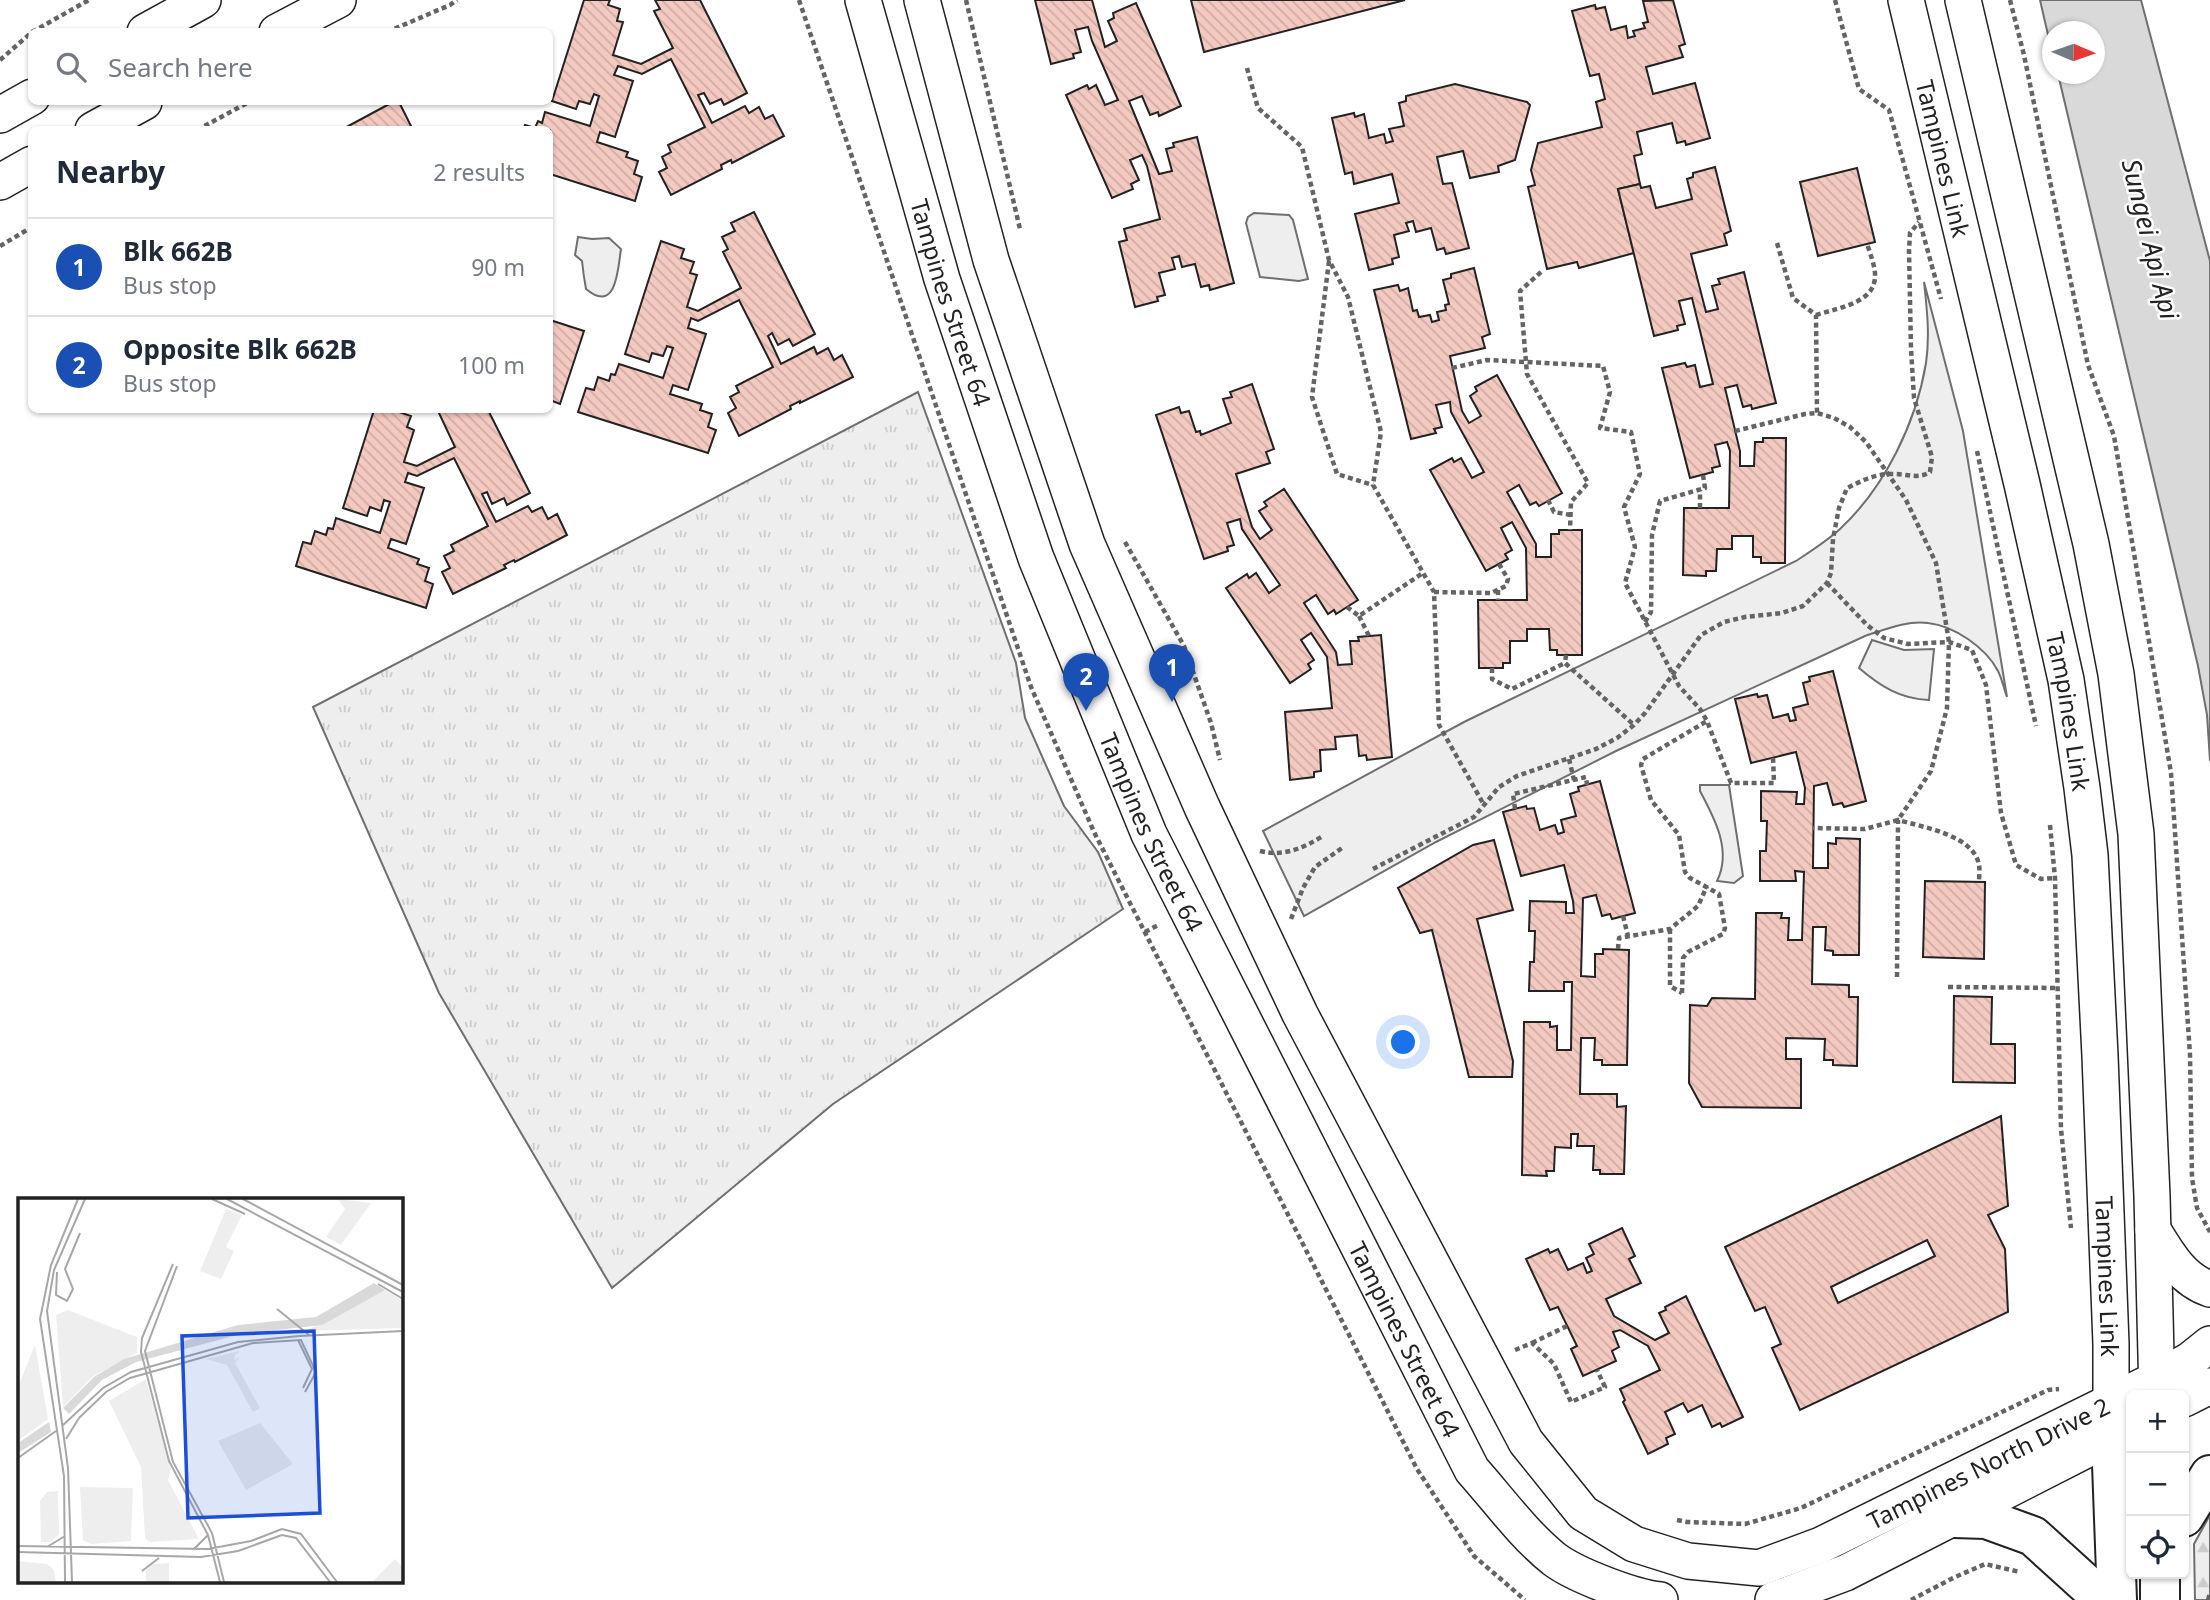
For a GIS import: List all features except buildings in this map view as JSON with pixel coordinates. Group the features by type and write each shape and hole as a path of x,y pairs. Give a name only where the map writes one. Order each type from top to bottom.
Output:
{"highway":[{"path":"2117,1600 2118,1422"},
{"path":"2185,1516 2209,1476"},
{"path":"1954,1518 1986,1519 2033,1536 2078,1575 2099,1600"},
{"path":"2160,1579 2160,1600"}],"street":[{"path":"152,28 203,0"},
{"path":"285,28 338,0"},
{"name":"Tampines Street 64","path":"863,0 906,144 942,279 1032,545 1149,834 1472,1470 1555,1560 1641,1598 1660,1600"},
{"name":"Tampines Street 64","path":"922,0 991,260 1087,544 1202,807 1300,1014 1526,1442 1583,1513 1634,1544 1688,1561 1759,1568"},
{"name":"Tampines Link","path":"1906,0 2060,654 2082,788 2090,855 2111,1344 2118,1422"},
{"name":"Tampines Link","path":"1963,0 2091,544 2116,674 2136,834 2153,1230 2182,1390"},
{"path":"0,115 28,99"},
{"path":"100,126 139,105"},
{"path":"0,182 28,166"},
{"path":"2082,788 2101,775 2108,753 2116,674"},
{"path":"2153,1230 2171,1260 2188,1278 2208,1288"},
{"name":"Tampines North Drive 2","path":"2182,1390 2190,1360 2207,1347"},
{"name":"Tampines North Drive 2","path":"1773,1600 1845,1573 1954,1518 2118,1422"},
{"name":"Tampines North Drive 2","path":"1759,1568 2118,1422"}],"path":[{"path":"39,28 89,0"},
{"path":"396,28 457,0"},
{"path":"966,0 1021,234"},
{"path":"1835,0 1859,89 1889,110 1941,300"},
{"path":"0,60 28,36"},
{"path":"1247,68 1258,108 1302,147 1329,260 1348,297 1381,432 1373,485 1434,592 1439,724 1484,805"},
{"path":"204,126 243,105"},
{"path":"1373,869 1474,817 1499,787 1517,776 1596,749 1634,725 1701,635 1724,622 1782,613 1803,606 1827,583 1831,573 1839,508 1847,488 1864,479 1889,474 1923,477 1930,472 1933,457 1914,398 1911,349 1909,242 1910,233 1919,222"},
{"path":"0,246 28,229"},
{"path":"1777,243 1793,298 1816,315"},
{"path":"1816,315 1864,298 1869,291 1874,283 1874,269 1867,243"},
{"path":"1329,260 1312,397 1337,474 1373,485"},
{"path":"1541,272 1520,291 1527,374 1588,483 1571,502 1570,530"},
{"path":"1816,315 1817,413"},
{"path":"1452,368 1487,360 1603,366 1610,392 1600,428 1631,432 1640,474 1625,507 1635,547 1625,583 1679,686 1707,721 1731,783 1774,783 1773,757"},
{"path":"1735,431 1817,413 1850,426 1866,442 1906,500 1936,563 1949,642 1947,708 1931,771 1898,820 1897,977"},
{"path":"1975,445 2038,733"},
{"path":"1645,622 1651,612 1653,535 1660,501 1705,488 1703,475"},
{"path":"1700,489 1700,508"},
{"path":"1548,500 1555,512 1571,515"},
{"path":"1123,537 1184,646 1211,723 1221,761"},
{"path":"1434,592 1491,593 1498,590 1506,586 1508,579 1499,564"},
{"path":"1359,616 1423,573"},
{"path":"1827,583 1867,625 1884,638 1908,644 1949,642 1972,650 1986,685 2001,813 2016,865 2041,879 2055,878"},
{"path":"1498,590 1498,600"},
{"path":"1347,607 1359,616 1368,636"},
{"path":"1565,663 1566,654"},
{"path":"1565,663 1634,725"},
{"path":"1492,668 1492,679 1511,689 1565,663"},
{"path":"1670,929 1670,986 1682,993 1683,958 1688,952 1723,934 1725,928 1719,894 1685,872 1679,835 1651,800 1641,765 1643,759 1707,721"},
{"path":"1569,759 1574,780"},
{"path":"1515,809 1513,794 1586,776 1587,785"},
{"path":"2049,813 2055,878 2061,1129 2071,1229"},
{"path":"1814,828 1865,830 1898,820 1946,834 1970,847 1979,864 1979,882"},
{"path":"1258,860 1252,849 1275,855 1302,848 1323,836"},
{"path":"1284,911 1290,922 1303,888 1315,867 1342,848"},
{"path":"1618,950 1619,938 1670,929 1698,906 1707,886"},
{"path":"1623,916 1628,936"},
{"path":"1948,986 2057,988"},
{"path":"1509,1353 1567,1326"},
{"path":"1532,1343 1554,1364 1572,1402 1605,1387 1597,1370"},
{"path":"1674,1519 1745,1524 1801,1508 2048,1390 2068,1387"},
{"path":"1911,1600 1985,1564 2029,1574"},
{"path":"2208,1600 2210,1593"}],"green space":[{"path":"1254,213 1289,215 1293,220 1308,279 1299,281 1260,277 1246,223 1248,217"},
{"path":"578,237 609,238 621,249 617,276 610,293 604,296 596,295 586,289 582,261 575,255"},
{"path":"1924,282 1963,431 2007,697 1993,662 1978,646 1959,633 1928,623 1888,628 1865,636 1616,751 1436,842 1304,916 1263,831 1464,722 1796,561 1840,529 1871,494 1884,474 1915,408 1927,353 1928,323"},
{"path":"918,392 1016,663 1025,718 1064,806 1098,852 1123,909 833,1104 612,1288 439,993 313,707"},
{"path":"1872,640 1904,650 1934,649 1929,700 1909,697 1891,690 1859,668"},
{"path":"1700,785 1729,785 1743,876 1734,883 1717,881 1723,858 1720,835 1700,791"},
{"path":"2210,1515 2210,1600 2195,1600 2194,1544"}],"water":[{"name":"Sungei Api Api","path":"2040,0 2141,0 2210,261 2210,761 2207,715 2198,666 2060,84 2105,84 2105,21 2045,21"}],"place":[{"name":"Blk 662B","path":"1172,702"},
{"name":"Opposite Blk 662B","path":"1086,711"}]}
